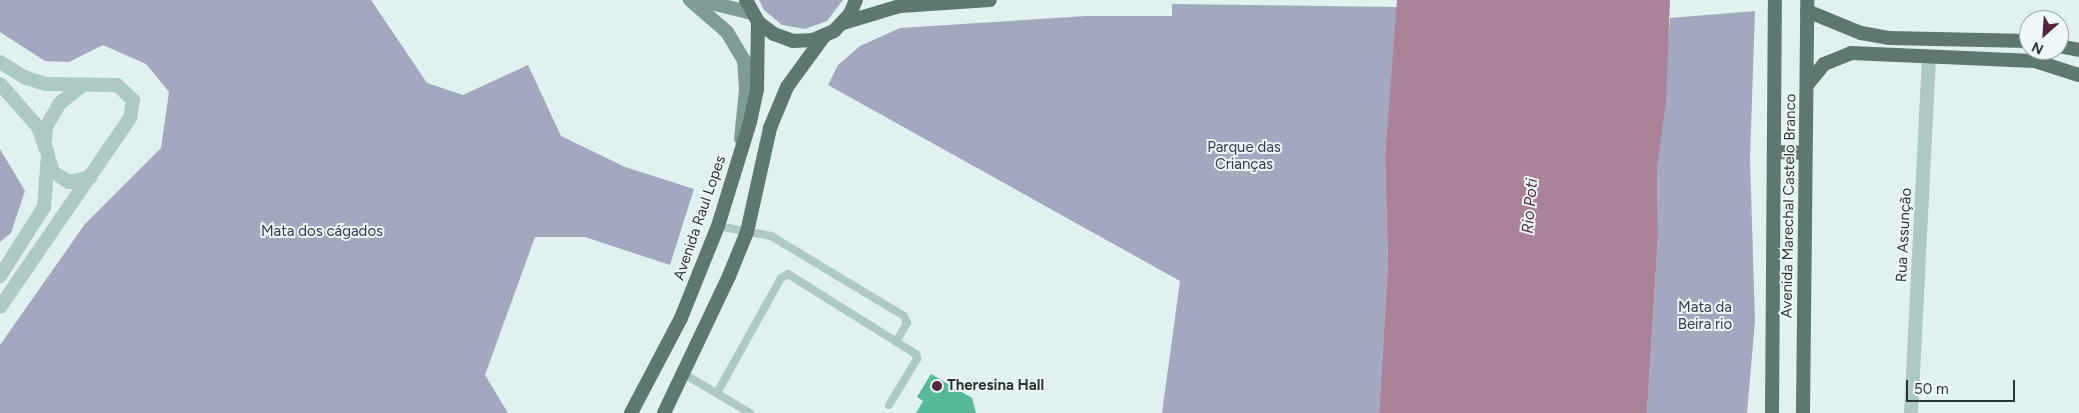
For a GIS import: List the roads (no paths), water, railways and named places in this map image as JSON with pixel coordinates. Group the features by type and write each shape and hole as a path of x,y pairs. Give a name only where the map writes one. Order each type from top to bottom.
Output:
{"main road":[{"path":"690,0 727,32 744,60 746,90 740,153"},
{"path":"699,0 752,12 774,34 793,41 824,36"},
{"path":"843,23 856,0"},
{"path":"664,413 684,374 747,232 770,128 788,87 824,36 843,23 900,6 990,0"},
{"name":"Avenida Marechal Castelo Branco","path":"1772,413 1776,152 1775,0"},
{"path":"1807,5 1861,33 1889,38 2019,41"},
{"name":"Avenida Marechal Castelo Branco","path":"1803,413 1808,85 1807,5"},
{"name":"Avenida Raul Lopes","path":"632,413 680,318 718,226 740,153 757,90 752,12"},
{"path":"1808,85 1824,64 1850,53 1929,58 1982,57 2035,61 2079,75"},
{"path":"1776,152 1806,153"}],"street":[{"name":"Rua Assunção","path":"1911,413 1929,58"},
{"path":"0,62 24,77 46,84 82,86 93,83 117,85 133,100 130,118 0,307"},
{"path":"0,84 28,113 43,135 54,172 62,179 78,182 90,177"},
{"path":"0,276 30,233 44,206 47,150 46,127 56,108 82,86"}],"lane":[{"path":"718,226 770,236 904,316 907,323 896,342"},
{"path":"718,393 784,275 794,276 916,354 917,359 889,405"},
{"path":"684,374 750,413"}],"water":[{"name":"Rio Poti","path":"1397,0 1670,0 1666,101 1657,168 1658,237 1647,413 1379,413 1388,263 1385,155"}],"place":[{"name":"Theresina Hall","path":"937,386"}],"park label":[{"name":"Parque das Crianças","path":"1244,156"},
{"name":"Mata dos cágados","path":"322,232"},
{"name":"Mata da Beira rio","path":"1705,316"}]}
